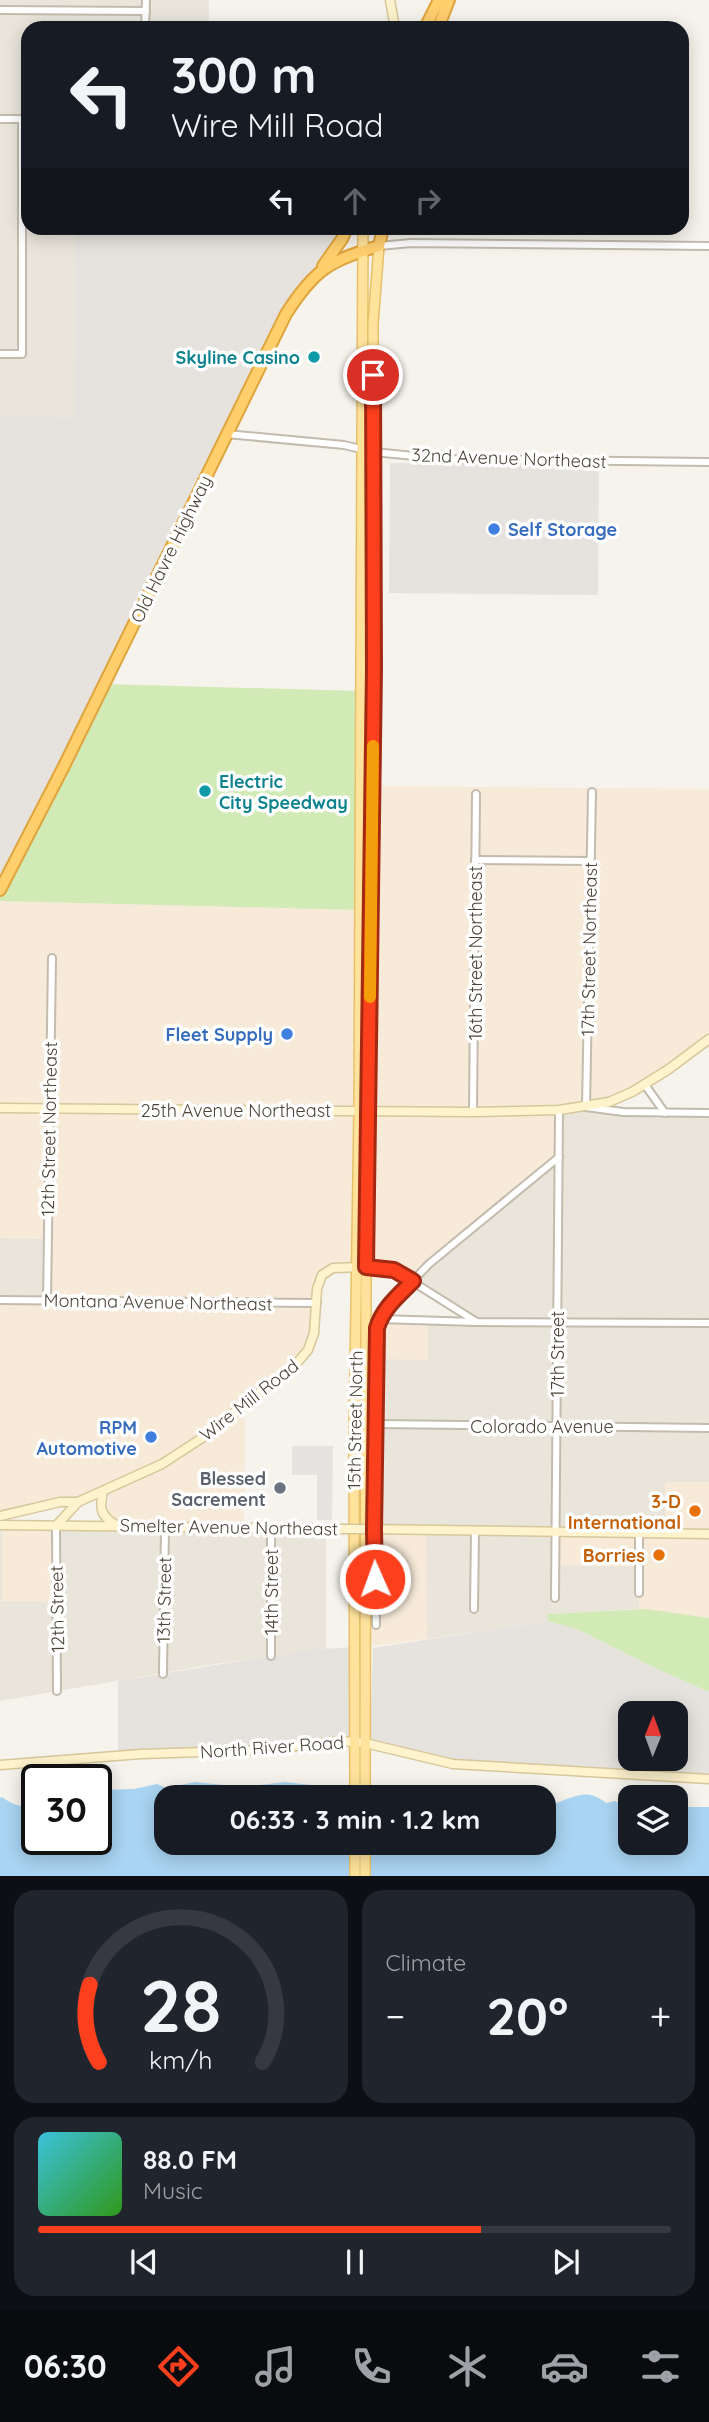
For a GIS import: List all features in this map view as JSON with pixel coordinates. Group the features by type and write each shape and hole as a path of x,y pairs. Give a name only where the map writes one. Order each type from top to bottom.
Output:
{"highway":[{"path":"428,21 439,0"},
{"path":"441,21 449,0"},
{"path":"319,271 344,235"},
{"path":"379,246 381,235"},
{"name":"Old Havre Highway","path":"0,890 60,774 286,314 303,287 319,271 337,260 379,246"}],"main road":[{"path":"363,235 364,1111"},
{"path":"364,1111 374,668 373,324 379,246"},
{"name":"15th Street North","path":"357,1785 365,1743 361,1267 364,1111"},
{"name":"15th Street North","path":"361,1267 354,1436 354,1742 363,1785"},
{"path":"355,1855 355,1876"},
{"path":"365,1855 365,1876"}],"street":[{"path":"145,21 146,0"},
{"path":"390,0 392,21"},
{"path":"0,10 146,11"},
{"path":"0,119 21,119"},
{"path":"0,354 22,354 22,235"},
{"path":"379,246 411,243 709,246"},
{"name":"32nd Avenue Northeast","path":"226,434 344,445 373,452 446,459 709,462"},
{"name":"17th Street Northeast","path":"586,1107 592,792"},
{"name":"16th Street Northeast","path":"474,1112 476,794"},
{"path":"475,860 590,861"},
{"name":"12th Street Northeast","path":"47,1301 52,958"},
{"path":"665,1113 645,1085 709,1039"},
{"name":"25th Avenue Northeast","path":"0,1108 474,1112 559,1110 609,1102 645,1085"},
{"path":"586,1107 601,1111 709,1113"},
{"name":"17th Street","path":"555,1598 559,1110"},
{"path":"379,1319 429,1264 559,1157"},
{"name":"Wire Mill Road","path":"56,1526 78,1502 162,1464 202,1438 304,1357 316,1324 319,1280 327,1270 361,1267 394,1270 476,1322"},
{"name":"Montana Avenue Northeast","path":"0,1300 317,1303"},
{"path":"379,1319 709,1323"},
{"name":"15th Street North","path":"376,1625 370,1529 376,1339 379,1319"},
{"name":"Colorado Avenue","path":"375,1424 709,1428"},
{"path":"103,1492 101,1511 104,1518 116,1525"},
{"path":"0,1516 60,1502 78,1502"},
{"name":"Smelter Avenue Northeast","path":"0,1525 709,1534"},
{"name":"12th Street","path":"56,1526 57,1691"},
{"name":"13th Street","path":"163,1674 164,1526"},
{"name":"14th Street","path":"271,1527 271,1656"},
{"path":"474,1609 475,1531"},
{"path":"639,1534 639,1593"},
{"name":"North River Road","path":"0,1765 141,1754 260,1750 342,1741 365,1743 453,1764 709,1779"}],"shaded area":[{"path":"0,0 209,0 209,21 21,21 21,235 75,235 74,417 0,414"},
{"path":"75,235 338,235 303,287 0,888 0,414 74,417"},
{"name":"Self Storage","path":"390,463 599,465 598,595 389,593"},
{"path":"373,786 709,789 709,1038 621,1097 559,1110 559,1157 413,1281 394,1270 366,1267"},
{"path":"0,901 360,910 357,1267 322,1275 316,1324 304,1357 245,1406 244,1527 116,1525 108,1511 109,1490 78,1502 0,1514 0,1300 47,1301 48,1239 0,1238"},
{"path":"586,1107 602,1111 709,1113 709,1482 665,1482 665,1534 639,1567 639,1609 548,1614 548,1621 427,1639 426,1619 374,1530 375,1359 428,1321 474,1322 413,1281 559,1110"},
{"path":"0,1238 48,1239 47,1301 0,1300"},
{"path":"379,1319 428,1321 428,1360 375,1359"},
{"path":"292,1446 333,1446 332,1520 317,1520 317,1475 292,1475"},
{"path":"665,1482 709,1482 709,1618 639,1609 639,1567 556,1565 556,1532 665,1534"},
{"path":"0,1525 326,1528 326,1649 215,1664 0,1701"},
{"path":"2,1525 56,1526 56,1602 2,1601"},
{"path":"367,1529 426,1530 427,1639 373,1646 367,1634"},
{"path":"548,1621 577,1629 709,1692 709,1779 453,1764 370,1744 373,1648"},
{"path":"354,1647 354,1742 118,1756 118,1681 309,1650"}],"green space":[{"name":"Electric City Speedway","path":"105,684 361,691 360,910 0,901 0,890"},
{"path":"646,1609 709,1618 709,1692 577,1629 548,1621 547,1614"}],"water":[{"path":"195,1782 224,1785 180,1785"},
{"path":"285,1782 311,1785 260,1785"},
{"path":"157,1784 159,1785 154,1785 154,1855 556,1855 556,1803 576,1796 590,1795 606,1803 618,1802 618,1855 688,1855 688,1807 709,1807 709,1876 0,1876 0,1798 21,1805 21,1855 112,1855 112,1790 134,1789"}],"slow traffic":[{"path":"370,997 373,746"}],"place":[{"name":"Skyline Casino","path":"314,357"},
{"name":"Self Storage","path":"494,529"},
{"name":"Electric City Speedway","path":"205,791"},
{"name":"Fleet Supply","path":"287,1034"},
{"name":"RPM Automotive","path":"151,1437"},
{"name":"Blessed Sacrement","path":"280,1488"},
{"name":"3-D International","path":"695,1511"},
{"name":"Borries","path":"659,1555"}],"route":[{"path":"373,375 374,668 366,1267 394,1270 413,1281 389,1305 379,1319 377,1328 375,1579"}]}
